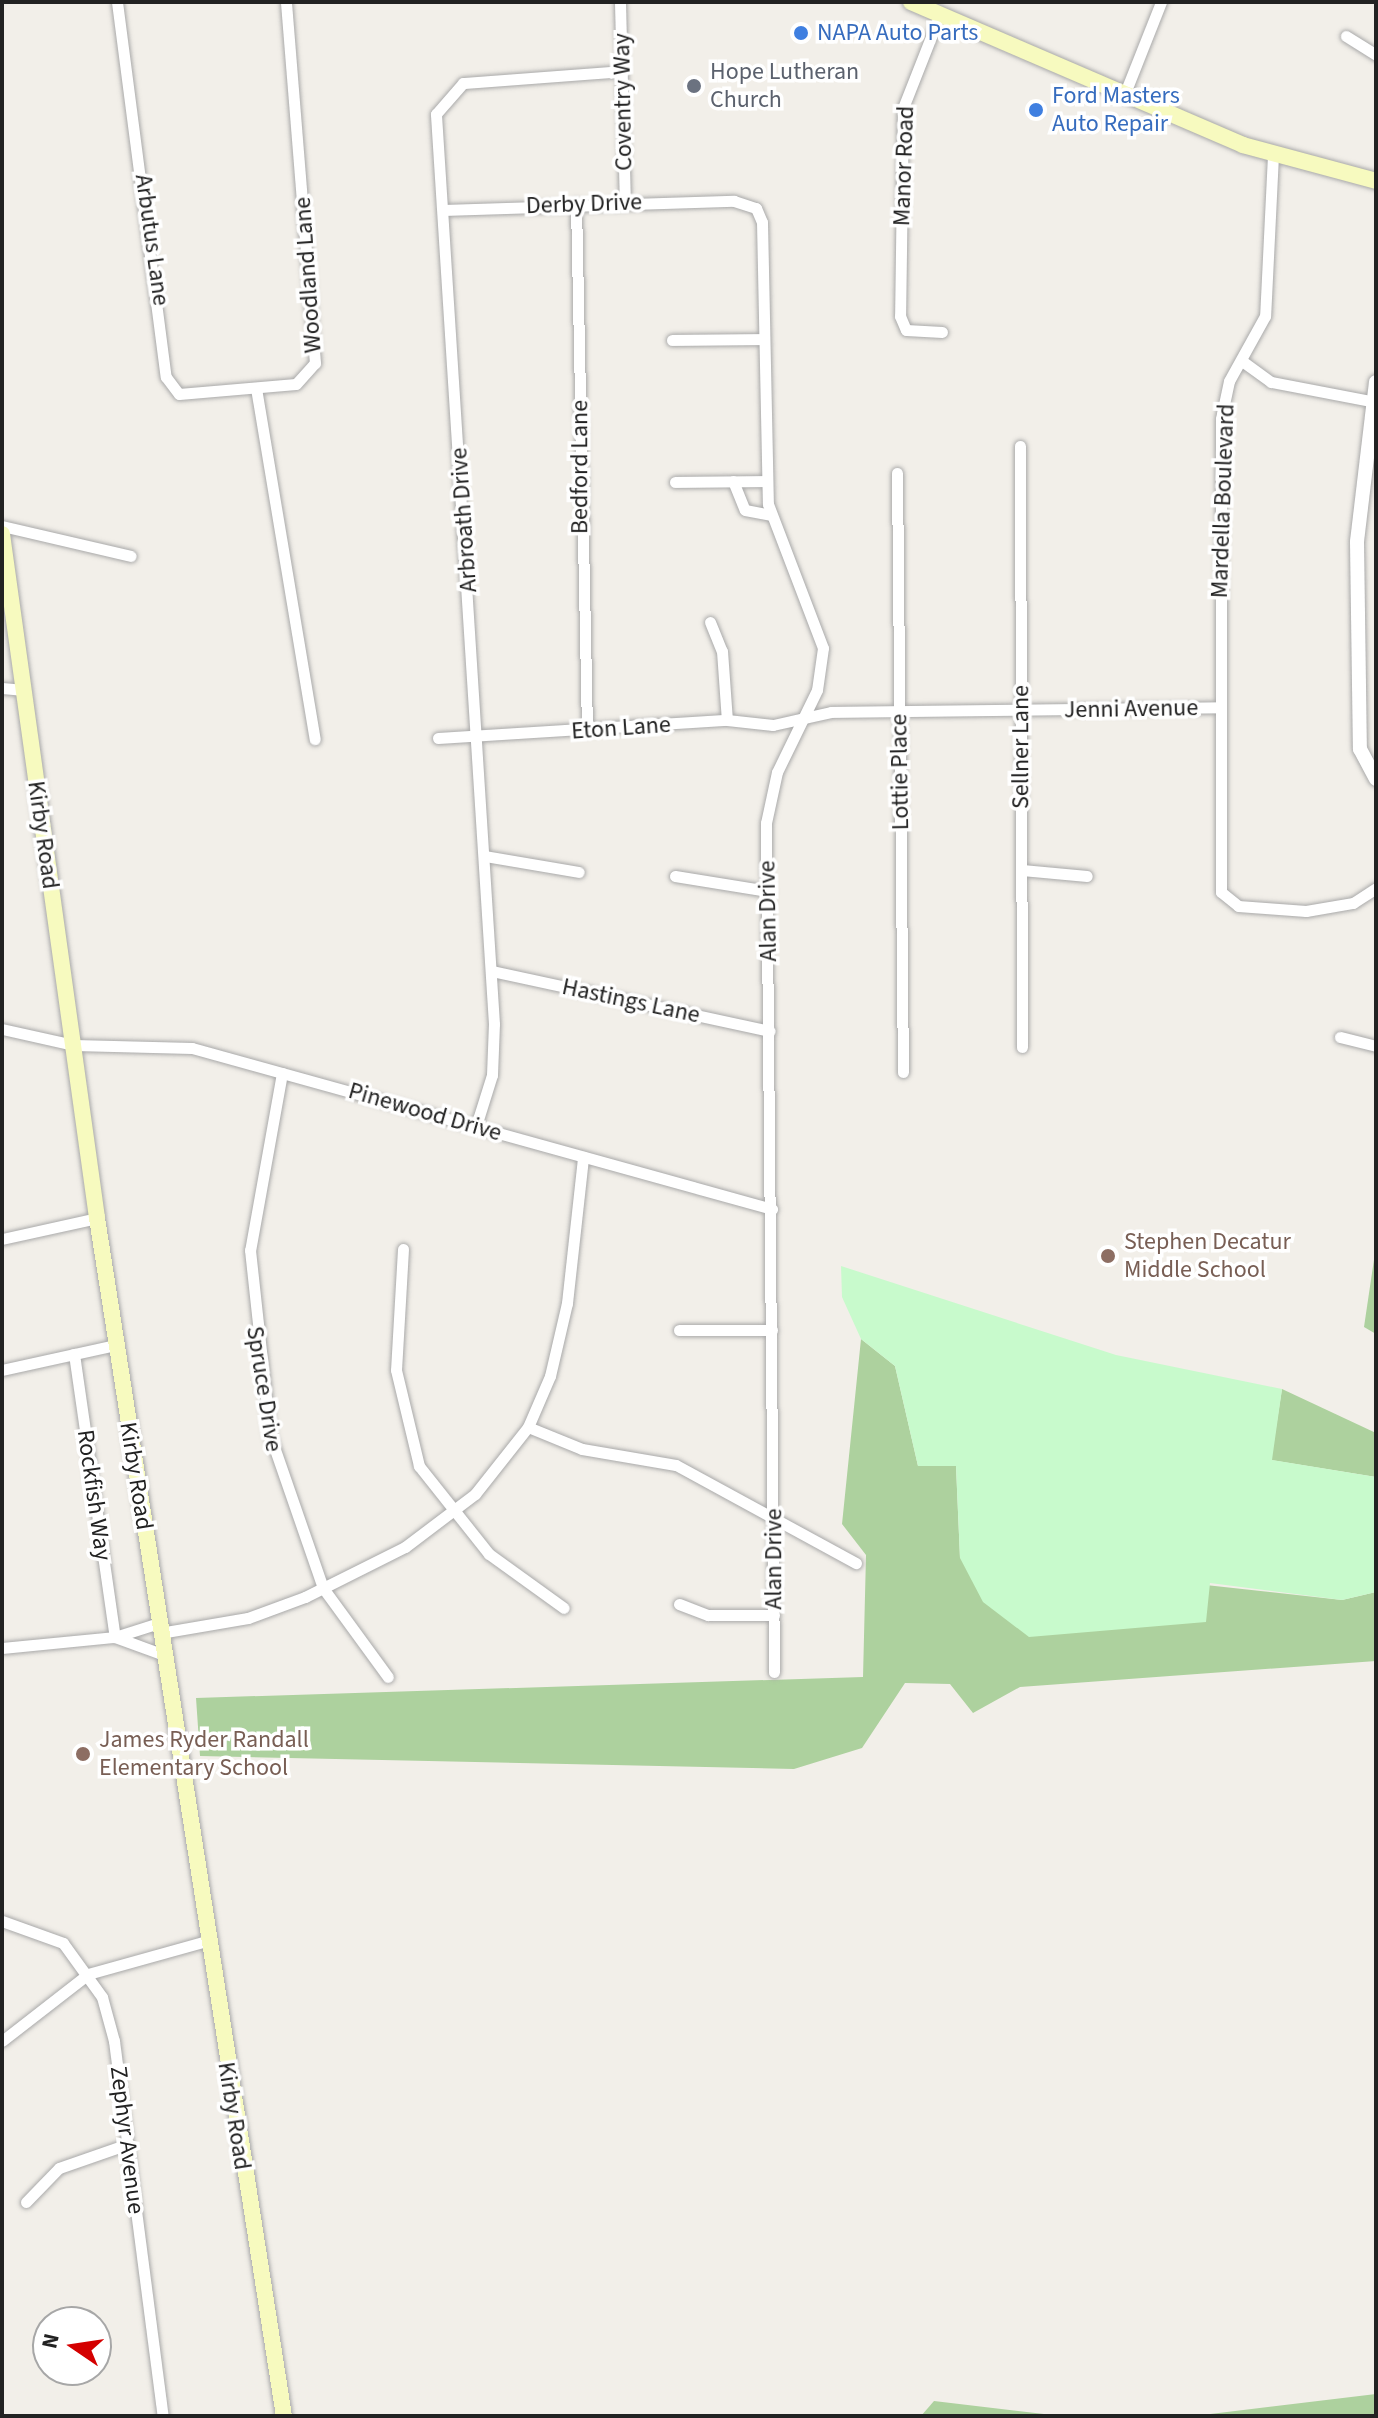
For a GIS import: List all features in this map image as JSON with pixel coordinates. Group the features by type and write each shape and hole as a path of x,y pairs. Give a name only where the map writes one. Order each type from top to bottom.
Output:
{"main road":[{"path":"911,2 1273,155 1376,181"},
{"name":"Kirby Road","path":"2,534 116,1345 206,1941 284,2416"}],"street":[{"name":"Arbutus Lane","path":"117,2 169,390 256,388"},
{"name":"Woodland Lane","path":"256,388 305,381 315,363 286,2"},
{"name":"Coventry Way","path":"620,2 625,202"},
{"path":"1125,93 1161,2"},
{"name":"Manor Road","path":"940,14 903,108 900,326 942,332"},
{"path":"1346,36 1376,55"},
{"name":"Arbroath Drive","path":"476,1126 494,1063 492,971 436,114 454,87 622,71"},
{"name":"Mardella Boulevard","path":"1273,155 1265,316 1242,361 1221,419 1221,892 1238,906 1330,909 1376,888"},
{"name":"Derby Drive","path":"443,210 724,201"},
{"name":"Alan Drive","path":"724,201 751,206 761,217 766,481 771,515 823,648 817,690 802,717 769,800 774,1672"},
{"name":"Bedford Lane","path":"576,204 587,730"},
{"path":"672,340 764,339"},
{"path":"1242,361 1271,382 1374,401"},
{"path":"1376,382 1357,542 1360,749 1376,779"},
{"path":"256,388 315,739"},
{"name":"Sellner Lane","path":"1020,446 1022,1047"},
{"name":"Lottie Place","path":"897,473 903,1072"},
{"path":"733,481 745,510 771,515"},
{"path":"675,482 766,481"},
{"path":"2,526 131,556"},
{"path":"710,622 722,651 727,720"},
{"path":"2,688 24,690"},
{"name":"Jenni Avenue","path":"802,717 900,711 1219,707"},
{"name":"Eton Lane","path":"438,738 727,720 773,725 802,717"},
{"path":"485,856 579,872"},
{"path":"1022,870 1087,876"},
{"path":"675,876 768,891"},
{"name":"Hastings Lane","path":"492,971 770,1031"},
{"name":"Pinewood Drive","path":"2,1029 74,1045 175,1045 772,1209"},
{"path":"1340,1037 1376,1046"},
{"name":"Spruce Drive","path":"282,1073 254,1206 251,1306 280,1477 323,1588 388,1677"},
{"path":"2,1648 115,1637 160,1628 248,1618 323,1588 453,1514 528,1427 563,1325 583,1157"},
{"path":"2,1239 97,1218"},
{"path":"403,1249 395,1347 402,1415 419,1466 453,1514 505,1568 564,1608"},
{"path":"679,1330 772,1330"},
{"path":"2,1370 116,1345"},
{"name":"Rockfish Way","path":"74,1354 115,1637"},
{"path":"528,1427 582,1449 676,1465 856,1563"},
{"path":"679,1604 708,1615 774,1615"},
{"path":"115,1637 164,1655"},
{"name":"Zephyr Avenue","path":"2,1921 54,1937 88,1974 113,2032 163,2416"},
{"path":"2,2041 88,1974 206,1941"},
{"path":"26,2202 59,2168 128,2144"}],"green space":[{"path":"1376,1246 1376,1334 1364,1327"},
{"path":"841,1266 1116,1355 1282,1389 1272,1460 1376,1477 1376,1592 1342,1600 1210,1583 1206,1622 1029,1637 983,1602 960,1558 956,1466 918,1466 895,1366 861,1339 842,1297"},
{"path":"861,1339 895,1366 918,1466 956,1466 960,1558 1342,1600 1376,1592 1376,1661 1020,1687 973,1713 950,1684 905,1683 862,1748 794,1769 200,1756 196,1698 863,1677 866,1555 842,1524"},
{"path":"1282,1389 1376,1433 1376,1477 1271,1460"},
{"path":"1376,2394 1376,2416 1194,2416"},
{"path":"934,2401 1061,2416 921,2416"}],"place":[{"name":"NAPA Auto Parts","path":"801,33"},
{"name":"Hope Lutheran Church","path":"694,86"},
{"name":"Ford Masters Auto Repair","path":"1036,110"},
{"name":"Stephen Decatur Middle School","path":"1108,1256"},
{"name":"James Ryder Randall Elementary School","path":"83,1754"}]}
